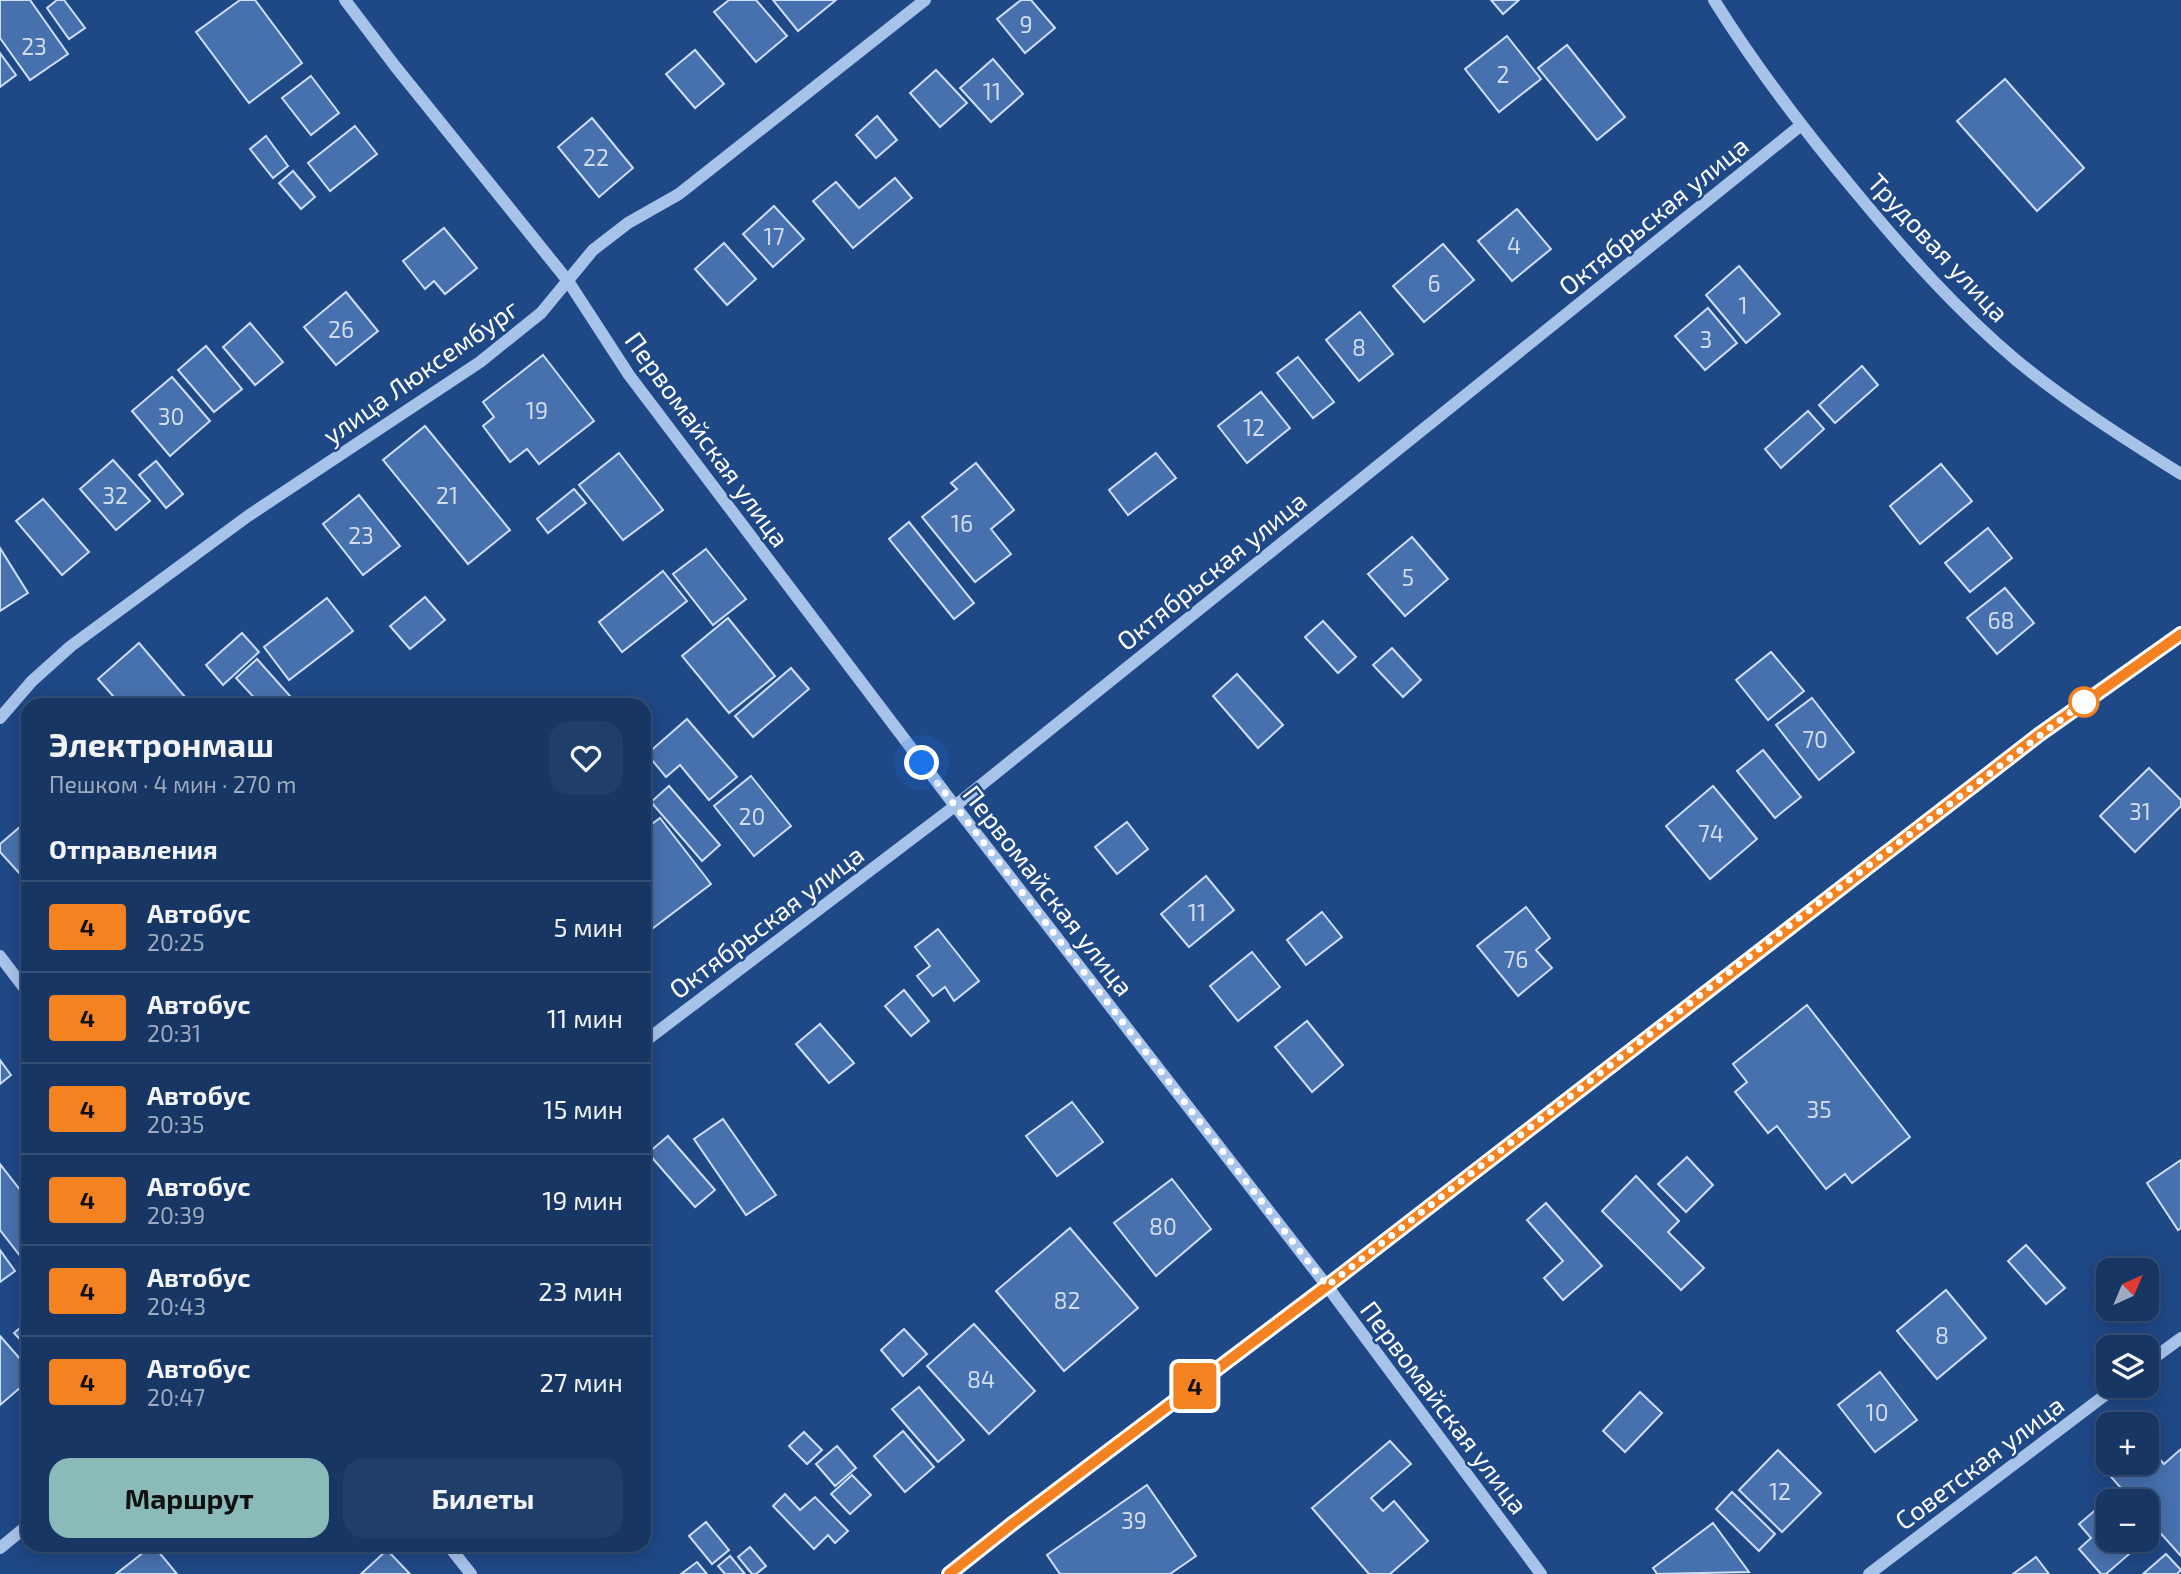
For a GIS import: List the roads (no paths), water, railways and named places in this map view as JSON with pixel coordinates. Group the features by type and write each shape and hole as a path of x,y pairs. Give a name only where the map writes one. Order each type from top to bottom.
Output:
{"street":[{"name":"Первомайская улица","path":"345,0 568,281 629,375 955,806 1327,1286 1541,1574"},
{"name":"улица Люксембург","path":"0,718 32,681 71,646 248,516 480,362 541,313 593,250 628,223 679,194 925,0"},
{"name":"Трудовая улица","path":"1714,0 1800,126 1907,253 1955,304 2017,360 2119,435 2181,474"},
{"name":"Октябрьская улица","path":"651,1037 955,806 1800,126"},
{"path":"949,1574 1327,1286 2040,734 2181,634"},
{"path":"0,956 21,984"},
{"path":"2159,1354 2181,1338"},
{"name":"Советская улица","path":"1869,1574 2101,1398"},
{"path":"0,1548 21,1531"},
{"path":"454,1552 471,1574"}]}
